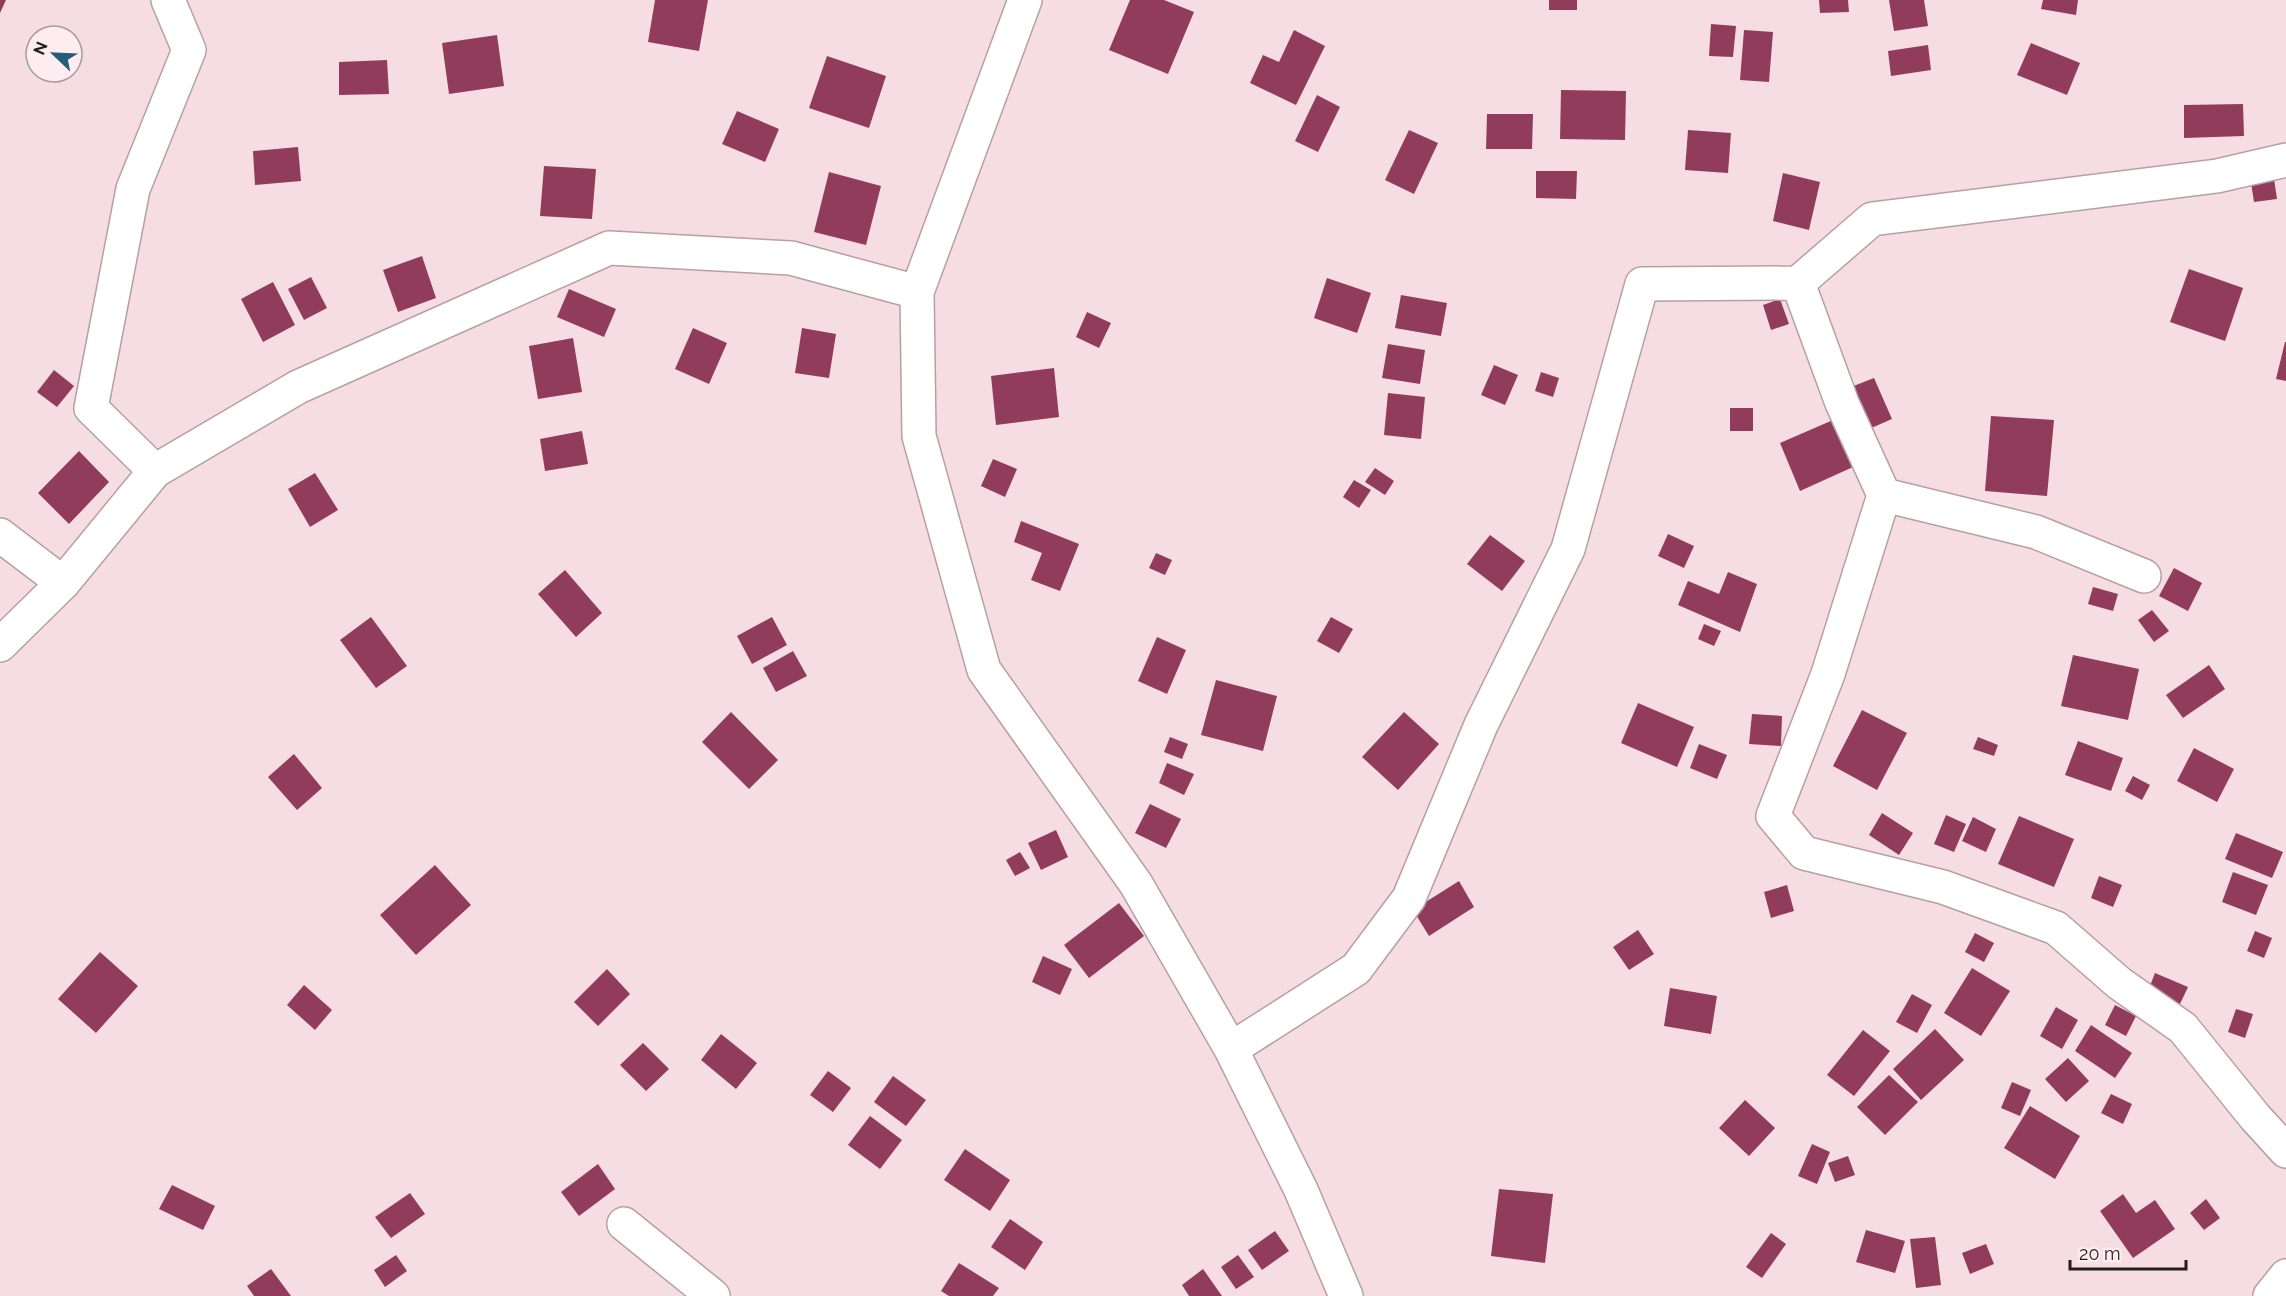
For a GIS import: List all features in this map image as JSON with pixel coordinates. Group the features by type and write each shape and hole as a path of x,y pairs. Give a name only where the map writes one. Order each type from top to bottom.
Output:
{"street":[{"path":"155,471 91,408 134,189 189,50 168,0"},
{"path":"1025,0 917,292 919,436 984,670 1136,884 1231,1049 1301,1190 1346,1296"},
{"path":"1231,1049 1356,969 1409,898 1480,725 1568,549 1642,284 1798,283 1872,219 2217,176 2286,160"},
{"path":"0,645 63,583 155,471 298,387 609,248 791,258 917,292"},
{"path":"1798,283 1842,403 1884,495 1828,674 1773,816 1804,853 1942,887 2056,928 2119,982 2183,1028 2255,1117 2286,1151"},
{"path":"1884,495 2036,532 2144,576"},
{"path":"0,536 63,583"},
{"path":"624,1224 713,1296"},
{"path":"2270,1296 2286,1276"}],"building":[{"path":"0,0 6,0 0,13"},
{"path":"655,0 708,0 699,51 648,42"},
{"path":"1130,0 1164,0 1194,12 1168,74 1109,50"},
{"path":"1549,0 1577,0 1577,10 1549,10"},
{"path":"1819,0 1848,0 1849,12 1820,13"},
{"path":"1889,0 1924,0 1928,26 1894,31"},
{"path":"2043,0 2078,0 2076,15 2041,9"},
{"path":"1711,24 1736,26 1733,57 1709,56"},
{"path":"1294,30 1325,46 1296,105 1250,83 1263,55 1279,62"},
{"path":"1744,30 1773,32 1769,82 1740,80"},
{"path":"497,35 504,86 449,94 442,43"},
{"path":"2031,43 2080,63 2067,95 2017,75"},
{"path":"1928,45 1931,70 1891,76 1888,51"},
{"path":"827,56 886,76 869,128 809,108"},
{"path":"387,60 389,94 339,95 339,62"},
{"path":"1561,90 1626,91 1625,140 1560,139"},
{"path":"1317,95 1340,107 1318,152 1295,141"},
{"path":"2243,104 2244,136 2184,138 2184,105"},
{"path":"737,111 779,129 765,162 722,144"},
{"path":"1487,114 1533,114 1532,149 1486,149"},
{"path":"1409,130 1438,143 1414,194 1385,180"},
{"path":"1688,130 1731,133 1728,173 1685,170"},
{"path":"298,147 301,181 255,185 253,151"},
{"path":"544,166 596,169 592,219 540,216"},
{"path":"1536,171 1577,171 1576,199 1536,198"},
{"path":"829,172 881,186 866,245 814,232"},
{"path":"2273,172 2277,199 2254,202 2250,176"},
{"path":"1783,173 1820,182 1809,230 1773,221"},
{"path":"422,256 436,298 398,312 383,270"},
{"path":"2189,269 2243,288 2225,341 2170,322"},
{"path":"311,277 327,308 304,320 288,289"},
{"path":"1327,278 1371,293 1357,333 1314,318"},
{"path":"273,282 295,325 263,342 241,299"},
{"path":"569,289 616,309 604,337 557,317"},
{"path":"1401,295 1447,303 1441,336 1395,328"},
{"path":"1780,299 1789,324 1771,330 1763,305"},
{"path":"1087,312 1111,323 1099,348 1076,337"},
{"path":"693,328 727,343 709,384 675,369"},
{"path":"802,328 836,334 829,378 795,373"},
{"path":"573,338 582,392 538,399 529,346"},
{"path":"2286,342 2286,381 2276,379"},
{"path":"1388,344 1425,350 1420,384 1382,378"},
{"path":"1494,365 1518,375 1505,405 1481,395"},
{"path":"1054,368 1059,417 996,425 991,376"},
{"path":"54,370 74,386 57,407 37,392"},
{"path":"1541,372 1559,378 1553,397 1535,391"},
{"path":"1874,378 1892,419 1869,429 1851,387"},
{"path":"1388,393 1425,397 1421,439 1384,435"},
{"path":"1730,408 1753,408 1753,431 1730,431"},
{"path":"1991,416 2054,420 2047,496 1985,491"},
{"path":"1833,420 1853,467 1800,491 1780,443"},
{"path":"582,431 588,464 545,471 540,439"},
{"path":"79,451 109,482 69,524 38,493"},
{"path":"993,459 1017,469 1005,497 981,486"},
{"path":"1375,468 1394,481 1385,495 1365,482"},
{"path":"315,473 338,510 310,527 288,489"},
{"path":"1354,480 1371,490 1359,508 1343,497"},
{"path":"1021,521 1079,544 1060,591 1031,580 1042,553 1014,542"},
{"path":"1668,534 1694,546 1684,568 1658,556"},
{"path":"1490,535 1525,561 1502,591 1467,564"},
{"path":"1156,553 1172,560 1165,575 1149,568"},
{"path":"2174,568 2202,583 2188,611 2159,596"},
{"path":"565,570 602,613 576,637 538,594"},
{"path":"1728,572 1757,584 1740,632 1678,605 1688,581 1719,594"},
{"path":"2093,587 2118,594 2113,611 2088,604"},
{"path":"2152,610 2169,631 2154,642 2138,620"},
{"path":"371,617 407,666 376,688 340,640"},
{"path":"772,617 787,645 752,664 737,636"},
{"path":"1331,617 1353,629 1339,653 1317,641"},
{"path":"1704,624 1721,631 1714,646 1698,639"},
{"path":"1157,637 1186,650 1167,694 1138,681"},
{"path":"793,651 807,676 776,692 763,668"},
{"path":"2073,655 2139,669 2128,720 2061,706"},
{"path":"2209,665 2225,689 2183,718 2166,695"},
{"path":"1216,680 1277,696 1263,751 1201,735"},
{"path":"1638,703 1694,727 1677,767 1621,743"},
{"path":"1862,710 1907,733 1877,790 1833,766"},
{"path":"731,712 778,760 749,789 702,742"},
{"path":"1404,712 1439,744 1398,790 1362,757"},
{"path":"1752,714 1782,716 1781,746 1749,744"},
{"path":"1170,737 1188,744 1182,759 1164,752"},
{"path":"1978,737 1998,745 1994,756 1973,749"},
{"path":"2078,741 2123,758 2111,791 2065,775"},
{"path":"1699,744 1727,755 1717,779 1690,768"},
{"path":"2194,748 2234,769 2217,802 2177,781"},
{"path":"294,754 322,788 297,810 268,777"},
{"path":"1167,763 1194,774 1184,795 1159,783"},
{"path":"2133,776 2150,785 2142,800 2125,791"},
{"path":"1150,804 1181,819 1166,848 1135,833"},
{"path":"1882,813 1913,833 1899,855 1869,835"},
{"path":"1946,815 1966,824 1954,852 1934,844"},
{"path":"2019,816 2074,839 2054,887 1998,864"},
{"path":"1973,817 1996,829 1986,852 1962,841"},
{"path":"1056,830 1068,857 1041,870 1028,843"},
{"path":"2236,833 2283,852 2272,878 2225,859"},
{"path":"1020,852 1030,868 1015,876 1006,860"},
{"path":"435,865 471,905 416,955 380,915"},
{"path":"2233,872 2268,885 2256,915 2222,902"},
{"path":"2099,876 2122,885 2113,907 2091,898"},
{"path":"1459,881 1474,907 1429,936 1413,910"},
{"path":"1787,885 1794,911 1771,918 1764,892"},
{"path":"1119,903 1144,936 1089,978 1064,945"},
{"path":"1638,930 1654,954 1629,970 1613,947"},
{"path":"2255,931 2272,938 2264,958 2247,951"},
{"path":"1975,933 1994,943 1984,962 1965,952"},
{"path":"100,952 138,986 96,1033 58,999"},
{"path":"1043,956 1072,969 1060,995 1032,982"},
{"path":"1972,968 2010,991 1981,1036 1944,1013"},
{"path":"607,969 630,994 598,1026 574,1002"},
{"path":"2155,973 2188,987 2180,1004 2148,991"},
{"path":"304,985 332,1010 315,1030 287,1005"},
{"path":"1670,988 1717,996 1711,1034 1664,1026"},
{"path":"1912,994 1932,1005 1917,1033 1896,1022"},
{"path":"2115,1005 2136,1016 2126,1036 2105,1025"},
{"path":"2056,1007 2078,1020 2062,1049 2040,1036"},
{"path":"2236,1009 2253,1014 2245,1038 2228,1032"},
{"path":"2091,1025 2132,1053 2115,1078 2075,1051"},
{"path":"1935,1029 1964,1060 1921,1100 1893,1069"},
{"path":"1863,1030 1890,1051 1854,1096 1827,1075"},
{"path":"721,1034 757,1063 736,1089 701,1060"},
{"path":"643,1043 669,1069 646,1091 620,1065"},
{"path":"2068,1058 2089,1081 2066,1102 2045,1079"},
{"path":"828,1071 851,1088 833,1112 810,1095"},
{"path":"1889,1075 1918,1102 1885,1135 1857,1107"},
{"path":"893,1076 926,1100 906,1126 874,1102"},
{"path":"2012,1082 2031,1090 2020,1116 2001,1108"},
{"path":"2111,1094 2132,1104 2123,1124 2101,1113"},
{"path":"1745,1100 1775,1128 1749,1156 1719,1128"},
{"path":"2030,1106 2080,1136 2055,1179 2004,1148"},
{"path":"870,1116 902,1140 880,1169 848,1145"},
{"path":"1812,1144 1830,1152 1817,1184 1798,1176"},
{"path":"965,1149 1010,1180 990,1211 944,1180"},
{"path":"1848,1156 1855,1175 1835,1182 1828,1163"},
{"path":"598,1164 615,1189 579,1216 561,1192"},
{"path":"172,1185 215,1206 203,1230 159,1209"},
{"path":"1499,1189 1553,1194 1545,1263 1491,1256"},
{"path":"410,1193 425,1214 391,1238 375,1217"},
{"path":"2123,1194 2136,1213 2155,1200 2175,1229 2133,1258 2100,1211"},
{"path":"2206,1199 2220,1218 2204,1230 2190,1213"},
{"path":"1010,1219 1043,1242 1025,1270 991,1247"},
{"path":"1866,1230 1905,1241 1895,1273 1856,1262"},
{"path":"1275,1231 1289,1251 1262,1270 1248,1250"},
{"path":"1771,1233 1786,1244 1762,1278 1746,1267"},
{"path":"1935,1237 1941,1285 1916,1288 1910,1239"},
{"path":"1986,1244 1994,1264 1970,1274 1962,1253"},
{"path":"396,1255 407,1271 385,1287 374,1270"},
{"path":"1238,1255 1254,1277 1236,1289 1221,1267"},
{"path":"959,1263 999,1288 993,1296 949,1296 941,1291"},
{"path":"271,1269 291,1296 254,1296 247,1286"},
{"path":"1203,1269 1222,1296 1189,1296 1182,1285"}]}
